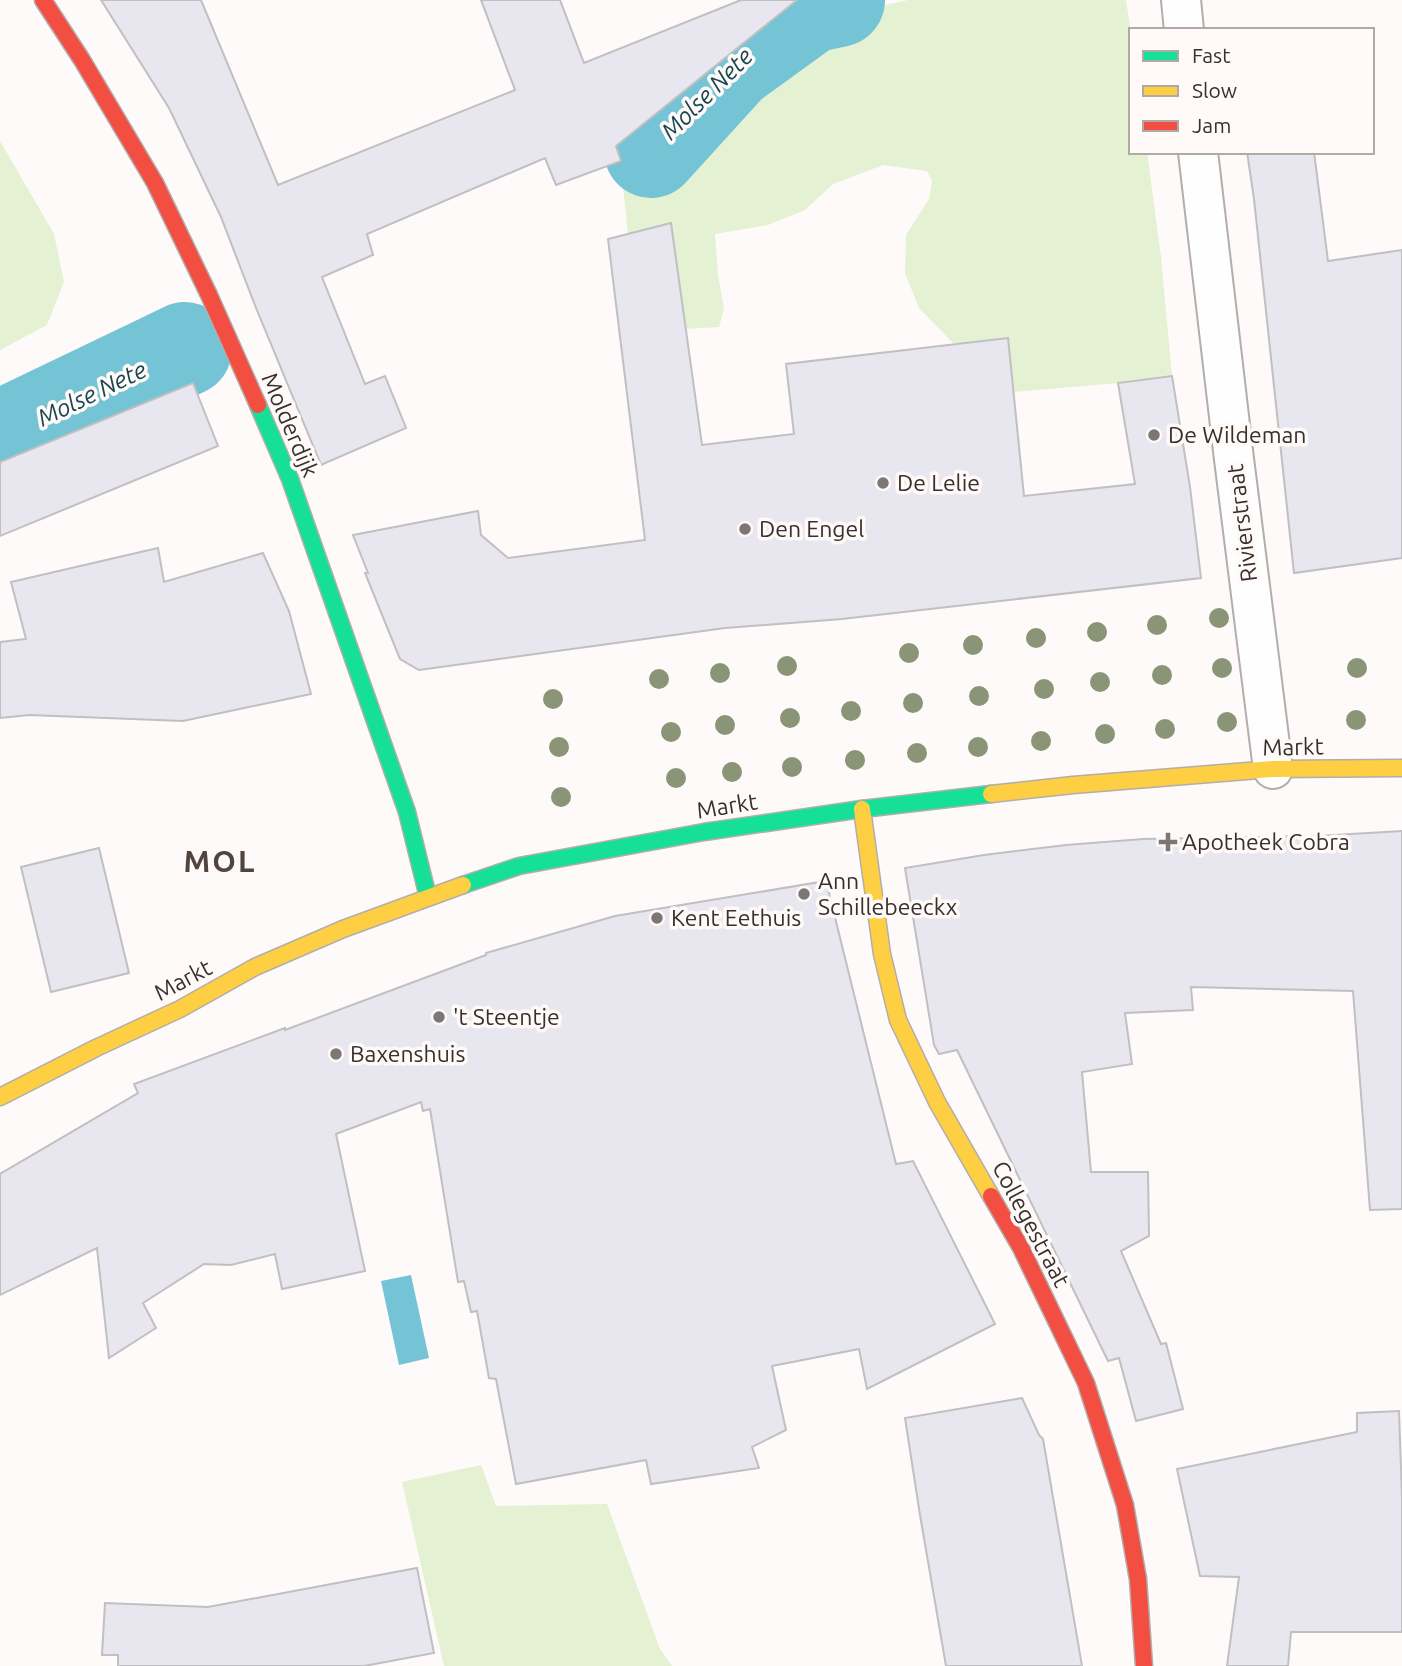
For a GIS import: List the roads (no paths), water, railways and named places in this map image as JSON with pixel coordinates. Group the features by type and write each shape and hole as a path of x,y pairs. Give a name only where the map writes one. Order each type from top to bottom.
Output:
{"street":[{"name":"Molderdijk","path":"43,0 155,183 209,295 290,479 407,812 428,897"},
{"path":"1181,0 1184,28"},
{"name":"Rivierstraat","path":"1198,154 1273,769"},
{"name":"Markt","path":"0,1097 180,1009 255,967 343,929 519,866 704,832 862,809 1073,785 1273,769 1402,768"},
{"name":"Collegestraat","path":"862,809 883,954 898,1020 937,1102 1021,1248 1086,1383 1125,1505 1138,1579 1144,1666"}],"water":[{"path":"411,1275 429,1358 399,1365 381,1281"}],"waterway":[{"name":"Molse Nete","path":"651,151 730,64 810,6 838,0"},
{"name":"Molse Nete","path":"0,438 185,349"}],"place":[{"name":"De Wildeman","path":"1154,435"},
{"name":"De Lelie","path":"883,483"},
{"name":"Den Engel","path":"745,529"},
{"name":"Apotheek Cobra","path":"1168,842"},
{"name":"Ann Schillebeeckx","path":"804,894"},
{"name":"Kent Eethuis","path":"657,918"},
{"name":"'t Steentje","path":"439,1017"},
{"name":"Baxenshuis","path":"336,1054"}],"district":[{"name":"MOL","path":"220,862"}]}
